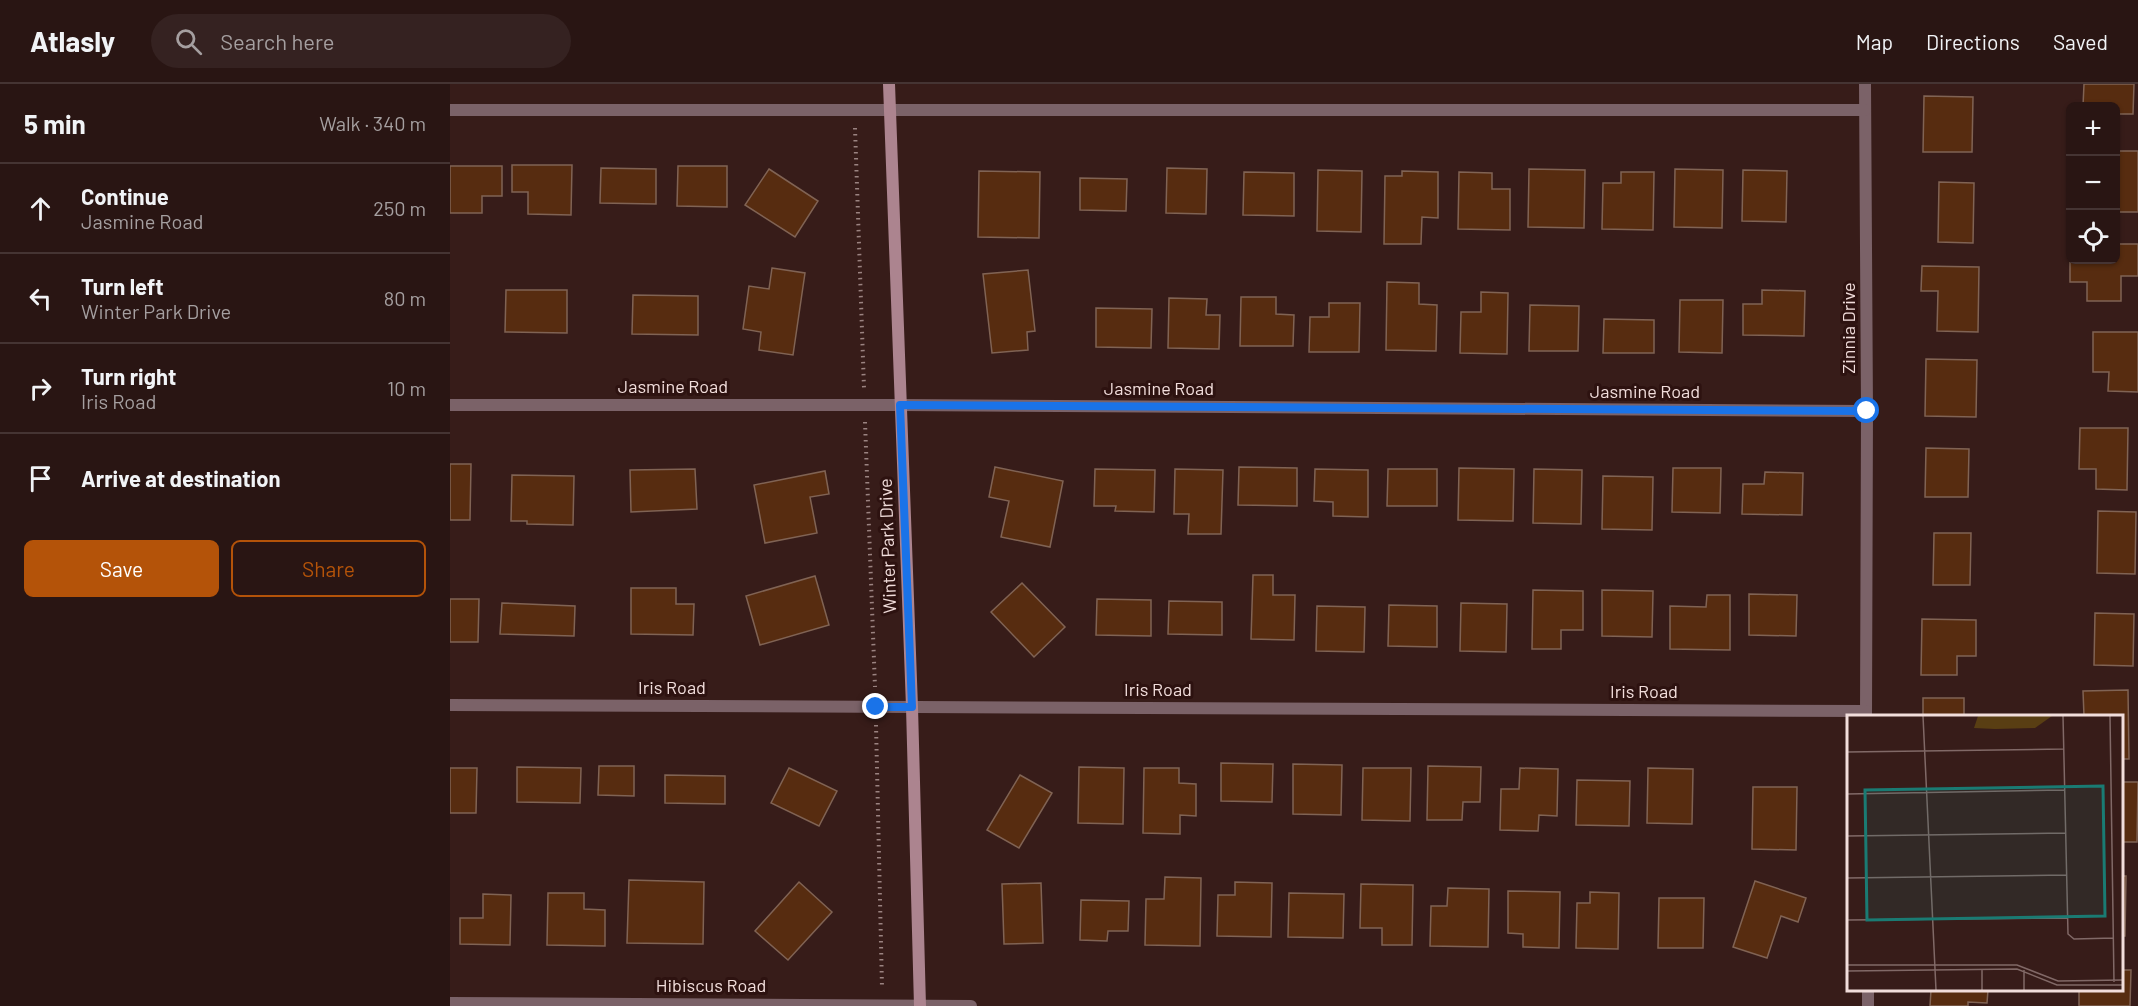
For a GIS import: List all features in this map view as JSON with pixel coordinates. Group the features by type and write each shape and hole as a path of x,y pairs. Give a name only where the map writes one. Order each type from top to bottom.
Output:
{"street":[{"name":"Winter Park Drive","path":"889,84 912,707 920,1006"},
{"name":"Zinnia Drive","path":"1865,84 1866,714"},
{"path":"450,110 890,108 1865,110"},
{"name":"Jasmine Road","path":"450,405 900,405 1867,411"},
{"name":"Iris Road","path":"450,705 1866,714"},
{"name":"Hibiscus Road","path":"450,1003 971,1006"}],"path":[{"path":"854,122 864,384"},
{"path":"865,425 874,682"},
{"path":"876,725 882,985"}],"building":[{"path":"2084,84 2134,84 2133,114 2120,114 2120,102 2083,102"},
{"path":"1924,96 1973,97 1972,152 1923,152"},
{"path":"2120,151 2138,151 2138,212 2120,212"},
{"path":"512,165 572,165 571,215 528,214 528,192 512,192"},
{"path":"450,166 502,166 502,196 482,196 482,213 450,213"},
{"path":"678,166 727,166 727,207 677,206"},
{"path":"601,168 656,169 656,204 600,203"},
{"path":"1167,168 1207,169 1206,214 1166,213"},
{"path":"769,169 818,201 795,237 745,205"},
{"path":"1529,169 1585,170 1584,228 1528,227"},
{"path":"1675,169 1723,170 1722,228 1674,227"},
{"path":"1318,170 1362,171 1361,232 1317,231"},
{"path":"1743,170 1787,171 1786,222 1742,221"},
{"path":"979,171 1040,172 1039,238 978,237"},
{"path":"1402,171 1438,172 1438,218 1422,217 1421,244 1384,244 1385,176 1402,176"},
{"path":"1244,172 1294,173 1294,216 1243,215"},
{"path":"1459,172 1492,173 1492,189 1510,189 1510,230 1458,229"},
{"path":"1621,172 1654,172 1653,230 1602,229 1603,183 1621,183"},
{"path":"1080,178 1127,179 1126,211 1080,210"},
{"path":"1939,182 1974,183 1973,243 1938,242"},
{"path":"2120,244 2138,244 2138,276 2121,276 2121,301 2087,301 2087,282 2070,282 2070,264 2120,264"},
{"path":"1922,266 1979,267 1978,332 1937,331 1938,291 1921,291"},
{"path":"772,268 805,273 793,355 759,350 761,332 743,329 749,286 769,289"},
{"path":"1028,270 1035,331 1027,332 1028,350 992,353 983,274"},
{"path":"1387,282 1419,283 1419,304 1437,305 1436,351 1386,350"},
{"path":"506,290 567,290 567,333 505,332"},
{"path":"1762,290 1805,291 1804,336 1743,335 1743,304 1762,304"},
{"path":"1481,292 1508,293 1507,354 1460,353 1461,312 1481,312"},
{"path":"633,295 698,296 698,335 632,334"},
{"path":"1241,297 1276,297 1276,314 1294,315 1293,346 1240,346"},
{"path":"1169,298 1207,299 1206,315 1220,315 1219,349 1168,348"},
{"path":"1680,300 1723,300 1722,353 1679,352"},
{"path":"1329,303 1360,303 1359,352 1309,352 1310,317 1329,317"},
{"path":"1530,305 1579,306 1578,351 1529,351"},
{"path":"1096,308 1152,309 1151,348 1096,347"},
{"path":"1604,319 1654,320 1654,353 1603,353"},
{"path":"2093,332 2138,332 2138,392 2108,391 2109,372 2093,372"},
{"path":"1926,359 1977,360 1976,417 1925,416"},
{"path":"2080,428 2128,428 2127,490 2096,489 2096,469 2079,469"},
{"path":"1926,448 1969,449 1968,497 1925,497"},
{"path":"450,464 471,464 470,520 450,520"},
{"path":"995,467 1063,481 1050,547 1001,537 1009,501 989,497"},
{"path":"1239,467 1297,468 1297,506 1238,505"},
{"path":"1459,468 1514,469 1513,521 1458,520"},
{"path":"1673,468 1721,468 1720,513 1672,512"},
{"path":"695,469 697,509 631,512 630,470"},
{"path":"1095,469 1155,470 1154,512 1115,511 1116,506 1094,506"},
{"path":"1175,469 1223,470 1221,534 1188,534 1189,514 1174,514"},
{"path":"1315,469 1368,470 1368,517 1333,516 1333,502 1314,501"},
{"path":"1388,469 1437,469 1437,506 1387,506"},
{"path":"1534,469 1582,470 1581,524 1533,523"},
{"path":"825,471 829,494 810,497 817,533 765,543 754,485"},
{"path":"1765,472 1803,473 1802,515 1742,514 1743,484 1764,484"},
{"path":"512,475 574,476 573,525 527,524 527,521 511,521"},
{"path":"1603,476 1653,477 1652,530 1602,529"},
{"path":"2098,511 2136,512 2135,574 2097,573"},
{"path":"1934,533 1971,533 1970,585 1933,585"},
{"path":"1253,575 1273,575 1273,595 1295,595 1294,640 1251,639"},
{"path":"815,576 829,625 760,645 746,596"},
{"path":"1022,583 1065,627 1034,657 991,612"},
{"path":"631,588 676,588 676,604 694,604 693,635 631,634"},
{"path":"1533,590 1583,591 1583,630 1561,630 1561,649 1532,649"},
{"path":"1602,590 1653,591 1652,637 1602,636"},
{"path":"1749,594 1797,595 1796,636 1749,635"},
{"path":"1707,595 1730,595 1730,650 1670,649 1670,606 1706,607"},
{"path":"450,599 479,599 478,642 450,642"},
{"path":"1097,599 1151,600 1151,636 1096,635"},
{"path":"1169,601 1222,602 1222,635 1168,634"},
{"path":"502,603 575,606 574,636 500,634"},
{"path":"1461,603 1507,604 1506,652 1460,651"},
{"path":"1389,605 1437,606 1437,647 1388,646"},
{"path":"1317,606 1365,607 1364,652 1316,651"},
{"path":"2095,613 2134,614 2133,666 2094,665"},
{"path":"1922,619 1976,620 1976,656 1957,656 1957,675 1921,675"},
{"path":"2128,690 2129,759 2123,759 2123,715 2084,715 2083,691"},
{"path":"1923,698 1964,698 1964,715 1923,715"},
{"path":"1221,763 1273,764 1272,802 1221,801"},
{"path":"1293,764 1342,765 1341,815 1293,814"},
{"path":"599,766 634,766 634,796 598,795"},
{"path":"1428,766 1481,767 1480,802 1463,802 1462,820 1427,820"},
{"path":"517,767 581,768 580,803 517,802"},
{"path":"1079,767 1124,768 1123,824 1078,823"},
{"path":"450,768 477,768 476,813 450,813"},
{"path":"789,768 837,791 819,826 771,803"},
{"path":"1144,768 1179,768 1179,783 1196,784 1196,816 1180,815 1180,834 1143,833"},
{"path":"1363,768 1411,768 1410,821 1362,820"},
{"path":"1520,768 1558,769 1557,816 1539,815 1538,831 1500,830 1501,789 1519,789"},
{"path":"1648,768 1693,769 1692,824 1647,823"},
{"path":"665,775 725,776 725,804 665,803"},
{"path":"1020,775 1052,793 1019,848 987,830"},
{"path":"1577,780 1630,781 1629,826 1576,825"},
{"path":"2123,782 2138,782 2137,842 2123,842"},
{"path":"1753,787 1797,787 1796,850 1752,849"},
{"path":"2123,876 2126,876 2125,936 2123,936"},
{"path":"1165,877 1201,878 1200,946 1145,945 1146,899 1164,899"},
{"path":"629,880 704,882 703,944 627,943"},
{"path":"1755,881 1806,898 1798,922 1781,916 1767,958 1733,947"},
{"path":"799,882 832,912 788,960 755,931"},
{"path":"1235,882 1272,883 1271,937 1217,936 1218,895 1235,895"},
{"path":"1041,883 1043,943 1004,944 1002,884"},
{"path":"1361,884 1413,885 1412,945 1382,945 1382,928 1360,928"},
{"path":"1448,888 1489,889 1488,947 1430,946 1431,906 1447,906"},
{"path":"1508,891 1560,892 1559,948 1523,947 1523,934 1508,933"},
{"path":"1590,892 1619,893 1618,949 1576,948 1577,903 1590,903"},
{"path":"548,893 584,893 584,909 605,910 605,946 547,945"},
{"path":"1289,893 1344,894 1343,938 1288,937"},
{"path":"483,894 511,895 510,945 460,944 460,918 483,918"},
{"path":"1659,898 1704,898 1703,948 1658,948"},
{"path":"1081,900 1129,901 1128,931 1108,931 1107,941 1080,940"},
{"path":"2123,970 2131,970 2130,1006 2079,1006 2079,991 2123,991"},
{"path":"1931,991 1988,991 1987,1003 1968,1002 1968,1006 1930,1006"}],"route":[{"path":"876,707 912,707 900,405 1867,411"}]}
